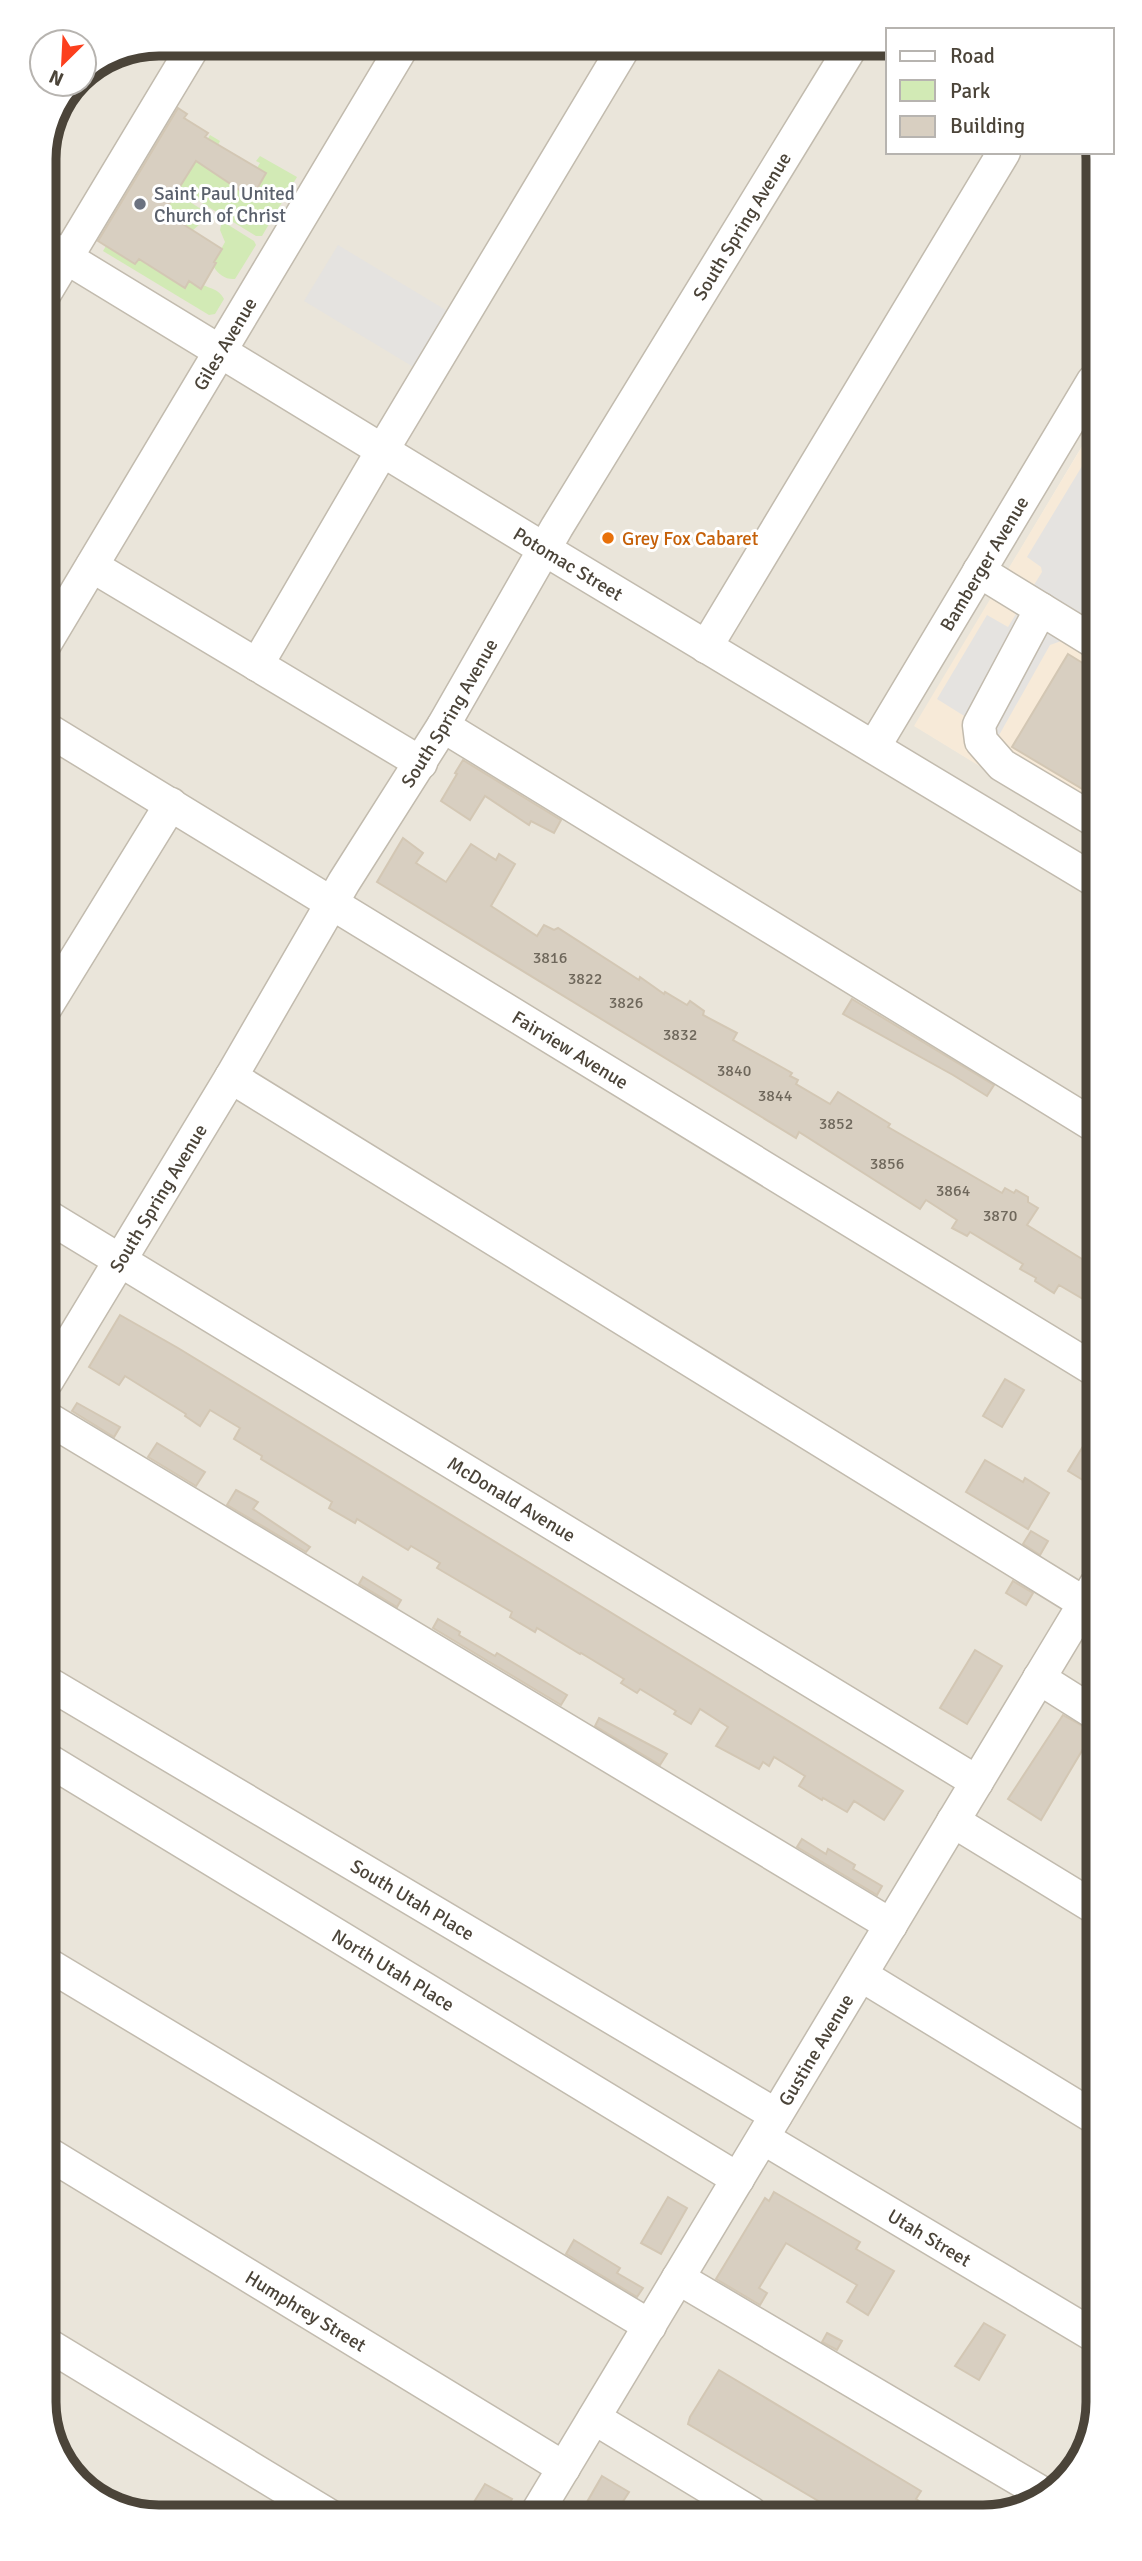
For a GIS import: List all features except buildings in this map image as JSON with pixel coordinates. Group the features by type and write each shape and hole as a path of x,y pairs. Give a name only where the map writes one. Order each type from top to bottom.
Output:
{"street":[{"path":"56,251 187,56"},
{"name":"Giles Avenue","path":"56,626 397,56"},
{"path":"257,665 619,56"},
{"name":"South Spring Avenue","path":"56,1366 231,1077 331,904 421,763 544,549 846,56"},
{"path":"706,647 1003,154"},
{"name":"Potomac Street","path":"56,251 1086,875"},
{"name":"Bamberger Avenue","path":"874,747 1086,393"},
{"path":"92,566 421,763"},
{"path":"979,571 1086,637"},
{"path":"1041,609 979,725 981,741 1002,765 1086,815"},
{"path":"443,726 1086,1120"},
{"name":"Fairview Avenue","path":"56,733 331,904 1086,1364"},
{"path":"56,991 172,804"},
{"path":"231,1077 1086,1592"},
{"name":"McDonald Avenue","path":"56,1221 977,1782"},
{"path":"56,1423 891,1925"},
{"name":"Gustine Avenue","path":"541,2505 1086,1601"},
{"path":"1039,1678 1086,1708"},
{"name":"South Utah Place","path":"56,1688 770,2126"},
{"name":"North Utah Place","path":"56,1765 737,2179"},
{"path":"953,1821 1086,1902"},
{"path":"56,1969 650,2326"},
{"path":"861,1975 1086,2112"},
{"name":"Utah Street","path":"770,2126 1086,2330"},
{"name":"Humphrey Street","path":"56,2158 564,2468"},
{"path":"678,2278 1037,2490"},
{"path":"56,2350 312,2505"},
{"path":"594,2418 738,2505"}],"shaded area":[{"path":"159,56 886,56 886,154 1086,154 1086,440 915,726 1086,831 1086,2402 1081,2435 1075,2448 1065,2465 1040,2488 1016,2500 983,2505 152,2505 132,2501 107,2491 86,2475 67,2448 61,2435 56,2402 56,152 67,113 76,98 98,98 98,77 107,70 126,61"},
{"path":"338,245 454,315 420,371 304,301"},
{"path":"1086,440 1086,831 914,726"},
{"path":"1086,460 1086,653 1064,640 1050,645 998,737 937,699 987,615 1008,627 1042,572 1041,567 1027,557"}],"green space":[{"path":"210,135 220,141 218,145 225,181 241,191 265,173 257,168 260,163 256,161 260,156 297,177 262,236 256,236 179,189"},
{"path":"176,193 215,218 193,230 162,214"},
{"path":"222,221 254,241 256,245 235,279 228,279 214,267 225,242 220,230"},
{"path":"106,246 135,264 139,259 185,288 189,281 200,288 203,285 215,290 224,299 215,314 209,315 103,251"}],"place":[{"name":"Saint Paul United Church of Christ","path":"140,204"},
{"name":"Grey Fox Cabaret","path":"608,538"}]}
